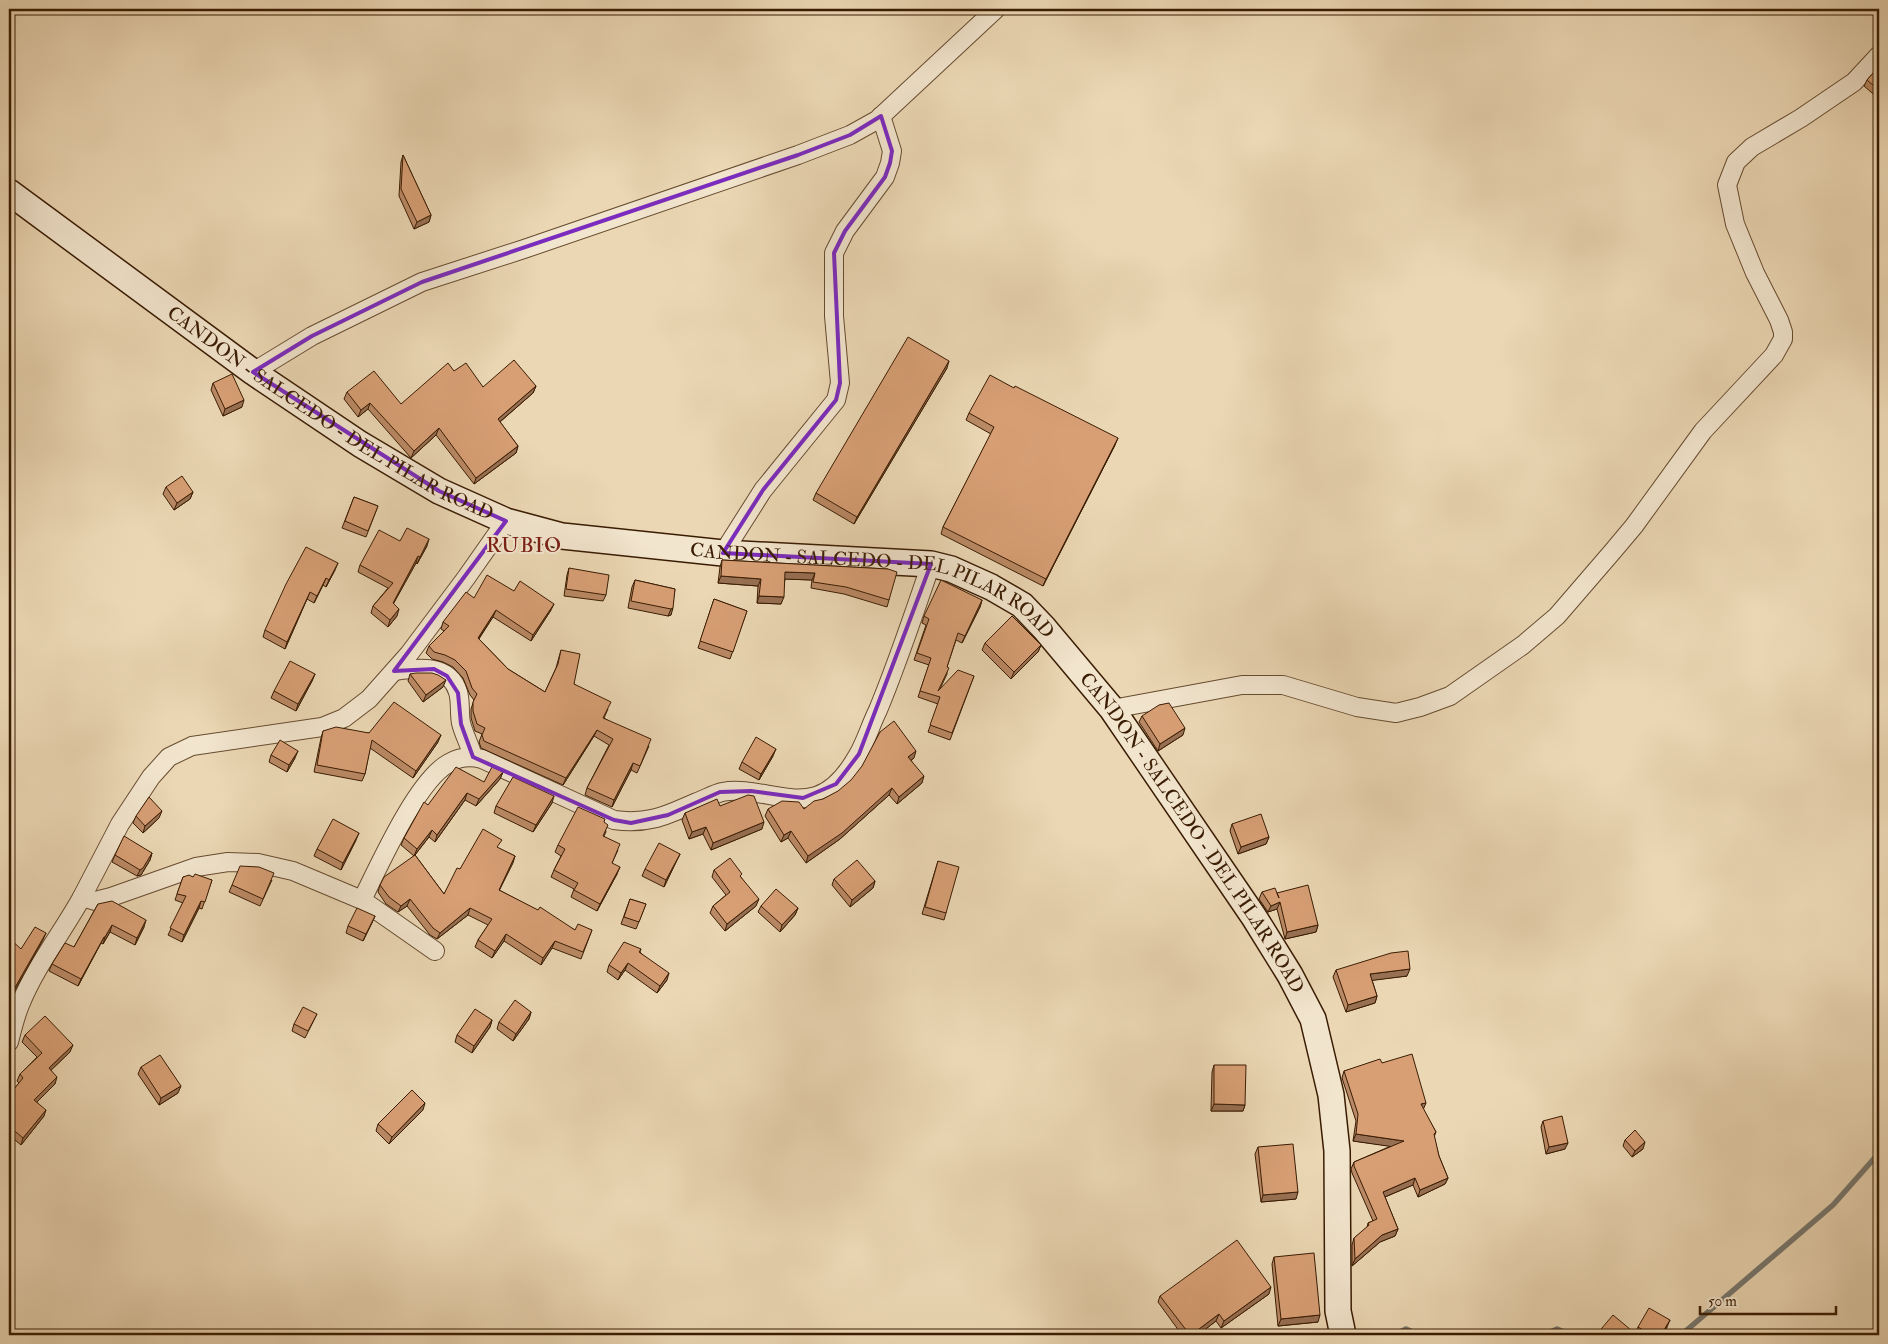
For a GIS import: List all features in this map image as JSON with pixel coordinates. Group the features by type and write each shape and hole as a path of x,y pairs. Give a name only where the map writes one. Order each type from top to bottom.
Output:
{"main road":[{"name":"CANDON - SALCEDO - DEL PILAR ROAD","path":"9,192 253,372 360,444 439,491 506,521 562,536 722,553 931,564 951,569 991,586 1022,605 1044,628 1112,709 1254,917 1290,975 1313,1019 1331,1095 1336,1142 1338,1311 1343,1335"}],"street":[{"path":"253,372 312,336 422,282 798,155 850,135 881,116 996,9"},
{"path":"1112,709 1242,685 1283,685 1357,707 1396,713 1450,696 1523,645 1557,616 1623,538 1703,431 1774,355 1783,339 1779,320 1755,274 1735,224 1727,185 1736,162 1752,147 1801,118 1854,82 1879,55"},
{"path":"722,553 764,490 836,400 840,384 834,316 834,253 845,230 885,177 890,163 892,151 881,116"},
{"path":"9,1042 20,1005 36,973 68,922 120,824 150,776 169,757 192,746 322,727 344,718 369,700 394,671 466,578 506,521"},
{"path":"362,900 403,819 430,779 448,763 473,757 491,762 614,820 631,823 668,815 720,792 751,791 780,797 803,798 817,796 836,784 859,754 890,680 931,564"},
{"path":"394,671 416,668 434,669 447,676 458,692 461,724 473,757"},
{"path":"82,897 95,901 196,867 228,862 258,863 293,871 362,900 434,951"}],"highlighted area":[{"path":"881,116 892,151 890,163 885,177 845,231 834,253 840,383 836,400 763,490 723,553 931,564 859,754 836,784 803,798 751,791 720,792 668,815 631,823 614,820 473,757 461,724 458,693 447,676 434,669 394,671 506,521 439,491 253,372 312,336 422,282 798,155 850,135"}],"building":[{"path":"1879,66 1879,90 1867,80"},
{"path":"403,155 431,215 417,222 401,189"},
{"path":"908,337 949,361 857,517 816,493"},
{"path":"514,360 536,386 498,419 518,446 476,478 439,428 414,451 370,403 361,410 347,392 374,371 401,404 448,363 454,371 466,363 483,387"},
{"path":"232,374 244,400 225,409 213,383"},
{"path":"990,375 1118,438 1046,579 943,527 994,427 969,413"},
{"path":"182,476 193,492 177,503 166,487"},
{"path":"354,497 378,506 368,531 345,521"},
{"path":"407,528 429,539 393,603 399,609 390,620 373,606 393,583 360,565 379,530 400,541"},
{"path":"306,547 338,563 329,580 326,578 317,596 310,592 287,642 265,630 286,584"},
{"path":"722,560 888,569 897,572 889,600 846,587 813,582 815,573 785,572 784,597 759,596 761,579 721,576"},
{"path":"569,568 609,575 606,595 566,589"},
{"path":"487,575 514,591 520,581 554,604 533,635 496,610 478,638 508,669 545,692 558,664 561,650 580,654 574,684 611,702 603,718 651,739 640,766 633,763 614,800 587,788 613,739 597,730 566,778 484,741 482,735 485,728 477,724 473,711 473,702 477,694 472,688 466,671 455,660 434,652 429,646 449,626 443,622 466,592 474,598"},
{"path":"635,580 675,589 673,608 631,601"},
{"path":"941,580 982,600 965,636 958,633 947,667 949,668 938,691 958,670 974,676 952,733 930,725 940,697 920,691 931,658 917,653 929,619 924,616"},
{"path":"714,599 747,611 733,652 700,641"},
{"path":"1012,616 1041,645 1014,672 985,643"},
{"path":"290,661 315,674 298,704 274,691"},
{"path":"432,673 446,680 426,695 410,674"},
{"path":"394,702 441,735 416,771 372,740 365,774 317,765 323,731 336,727 369,733"},
{"path":"1169,703 1185,728 1160,744 1142,716 1159,705"},
{"path":"894,721 916,751 908,757 924,776 899,797 892,788 842,833 808,856 791,831 784,835 768,809 782,801 799,802 804,809 814,801 823,799 838,791 851,780 862,766 880,732"},
{"path":"756,737 776,749 761,774 742,762"},
{"path":"280,740 298,751 289,765 271,755"},
{"path":"456,767 484,782 492,767 503,772 479,799 467,793 437,835 432,830 417,849 404,838 424,802 428,805"},
{"path":"513,777 554,796 536,825 496,806"},
{"path":"748,795 754,796 764,822 713,843 706,827 692,832 685,813 717,799 720,806"},
{"path":"149,797 162,811 145,826 136,816"},
{"path":"578,807 605,819 604,822 608,825 603,836 620,844 612,863 620,867 600,904 574,890 578,883 554,870 565,849 558,845"},
{"path":"1261,814 1269,837 1241,847 1232,824"},
{"path":"333,819 359,833 343,863 317,849"},
{"path":"483,829 502,840 497,847 515,856 499,890 538,910 540,907 575,930 578,924 592,930 583,952 555,941 543,958 506,934 495,951 478,940 492,919 470,908 440,933 433,928 410,899 401,906 389,897 380,885 384,877 415,855 444,894 457,868 460,869"},
{"path":"124,836 152,853 140,870 115,855"},
{"path":"659,843 680,854 666,880 645,869"},
{"path":"730,858 742,874 740,876 759,899 727,924 713,906 730,892 714,870"},
{"path":"857,860 875,881 852,900 834,879"},
{"path":"938,861 959,867 946,913 925,907"},
{"path":"240,866 259,867 274,873 263,899 232,885"},
{"path":"195,874 212,880 205,902 201,901 184,935 170,928 186,896 177,894 183,877 189,875 193,877"},
{"path":"1308,885 1318,925 1287,932 1280,902 1271,906 1262,892 1275,888 1277,893"},
{"path":"776,889 798,908 782,925 761,906"},
{"path":"630,899 646,904 639,922 624,917"},
{"path":"112,901 146,920 137,938 112,925 81,979 52,964 65,943 74,947 98,904"},
{"path":"357,908 375,916 366,934 348,926"},
{"path":"35,927 46,933 9,998 9,938 21,949"},
{"path":"624,942 641,949 639,952 669,973 660,986 628,963 621,973 609,965"},
{"path":"1408,951 1410,969 1370,974 1377,996 1348,1005 1336,970 1391,953"},
{"path":"515,1000 531,1012 516,1034 499,1022"},
{"path":"303,1007 317,1014 308,1031 294,1024"},
{"path":"475,1009 492,1020 474,1046 457,1035"},
{"path":"45,1016 73,1045 49,1068 57,1077 34,1100 46,1110 23,1138 9,1126 9,1095 23,1078 20,1074 42,1053 25,1035"},
{"path":"1412,1054 1426,1103 1421,1104 1436,1132 1434,1134 1439,1156 1448,1178 1420,1190 1415,1178 1383,1192 1398,1229 1382,1235 1355,1259 1354,1238 1369,1225 1368,1223 1377,1219 1354,1162 1404,1141 1356,1134 1358,1114 1344,1071 1380,1059 1382,1063"},
{"path":"160,1055 181,1086 161,1098 141,1067"},
{"path":"1214,1065 1246,1065 1245,1105 1214,1104"},
{"path":"412,1090 425,1103 392,1137 378,1124"},
{"path":"1562,1116 1568,1143 1549,1147 1543,1121"},
{"path":"1635,1130 1645,1142 1635,1151 1625,1140"},
{"path":"1293,1144 1298,1192 1263,1195 1258,1147"},
{"path":"1237,1240 1271,1287 1224,1321 1219,1314 1190,1335 1160,1296"},
{"path":"1314,1253 1320,1315 1281,1319 1274,1257"},
{"path":"1649,1308 1670,1320 1661,1335 1651,1335 1638,1327"},
{"path":"1613,1315 1637,1335 1596,1335"}],"waterway":[{"path":"1681,1335 1833,1205 1879,1153"},
{"path":"1394,1335 1406,1329 1417,1335"},
{"path":"1544,1335 1557,1329 1571,1335"}],"district":[{"name":"RUBIO","path":"524,545"}]}
